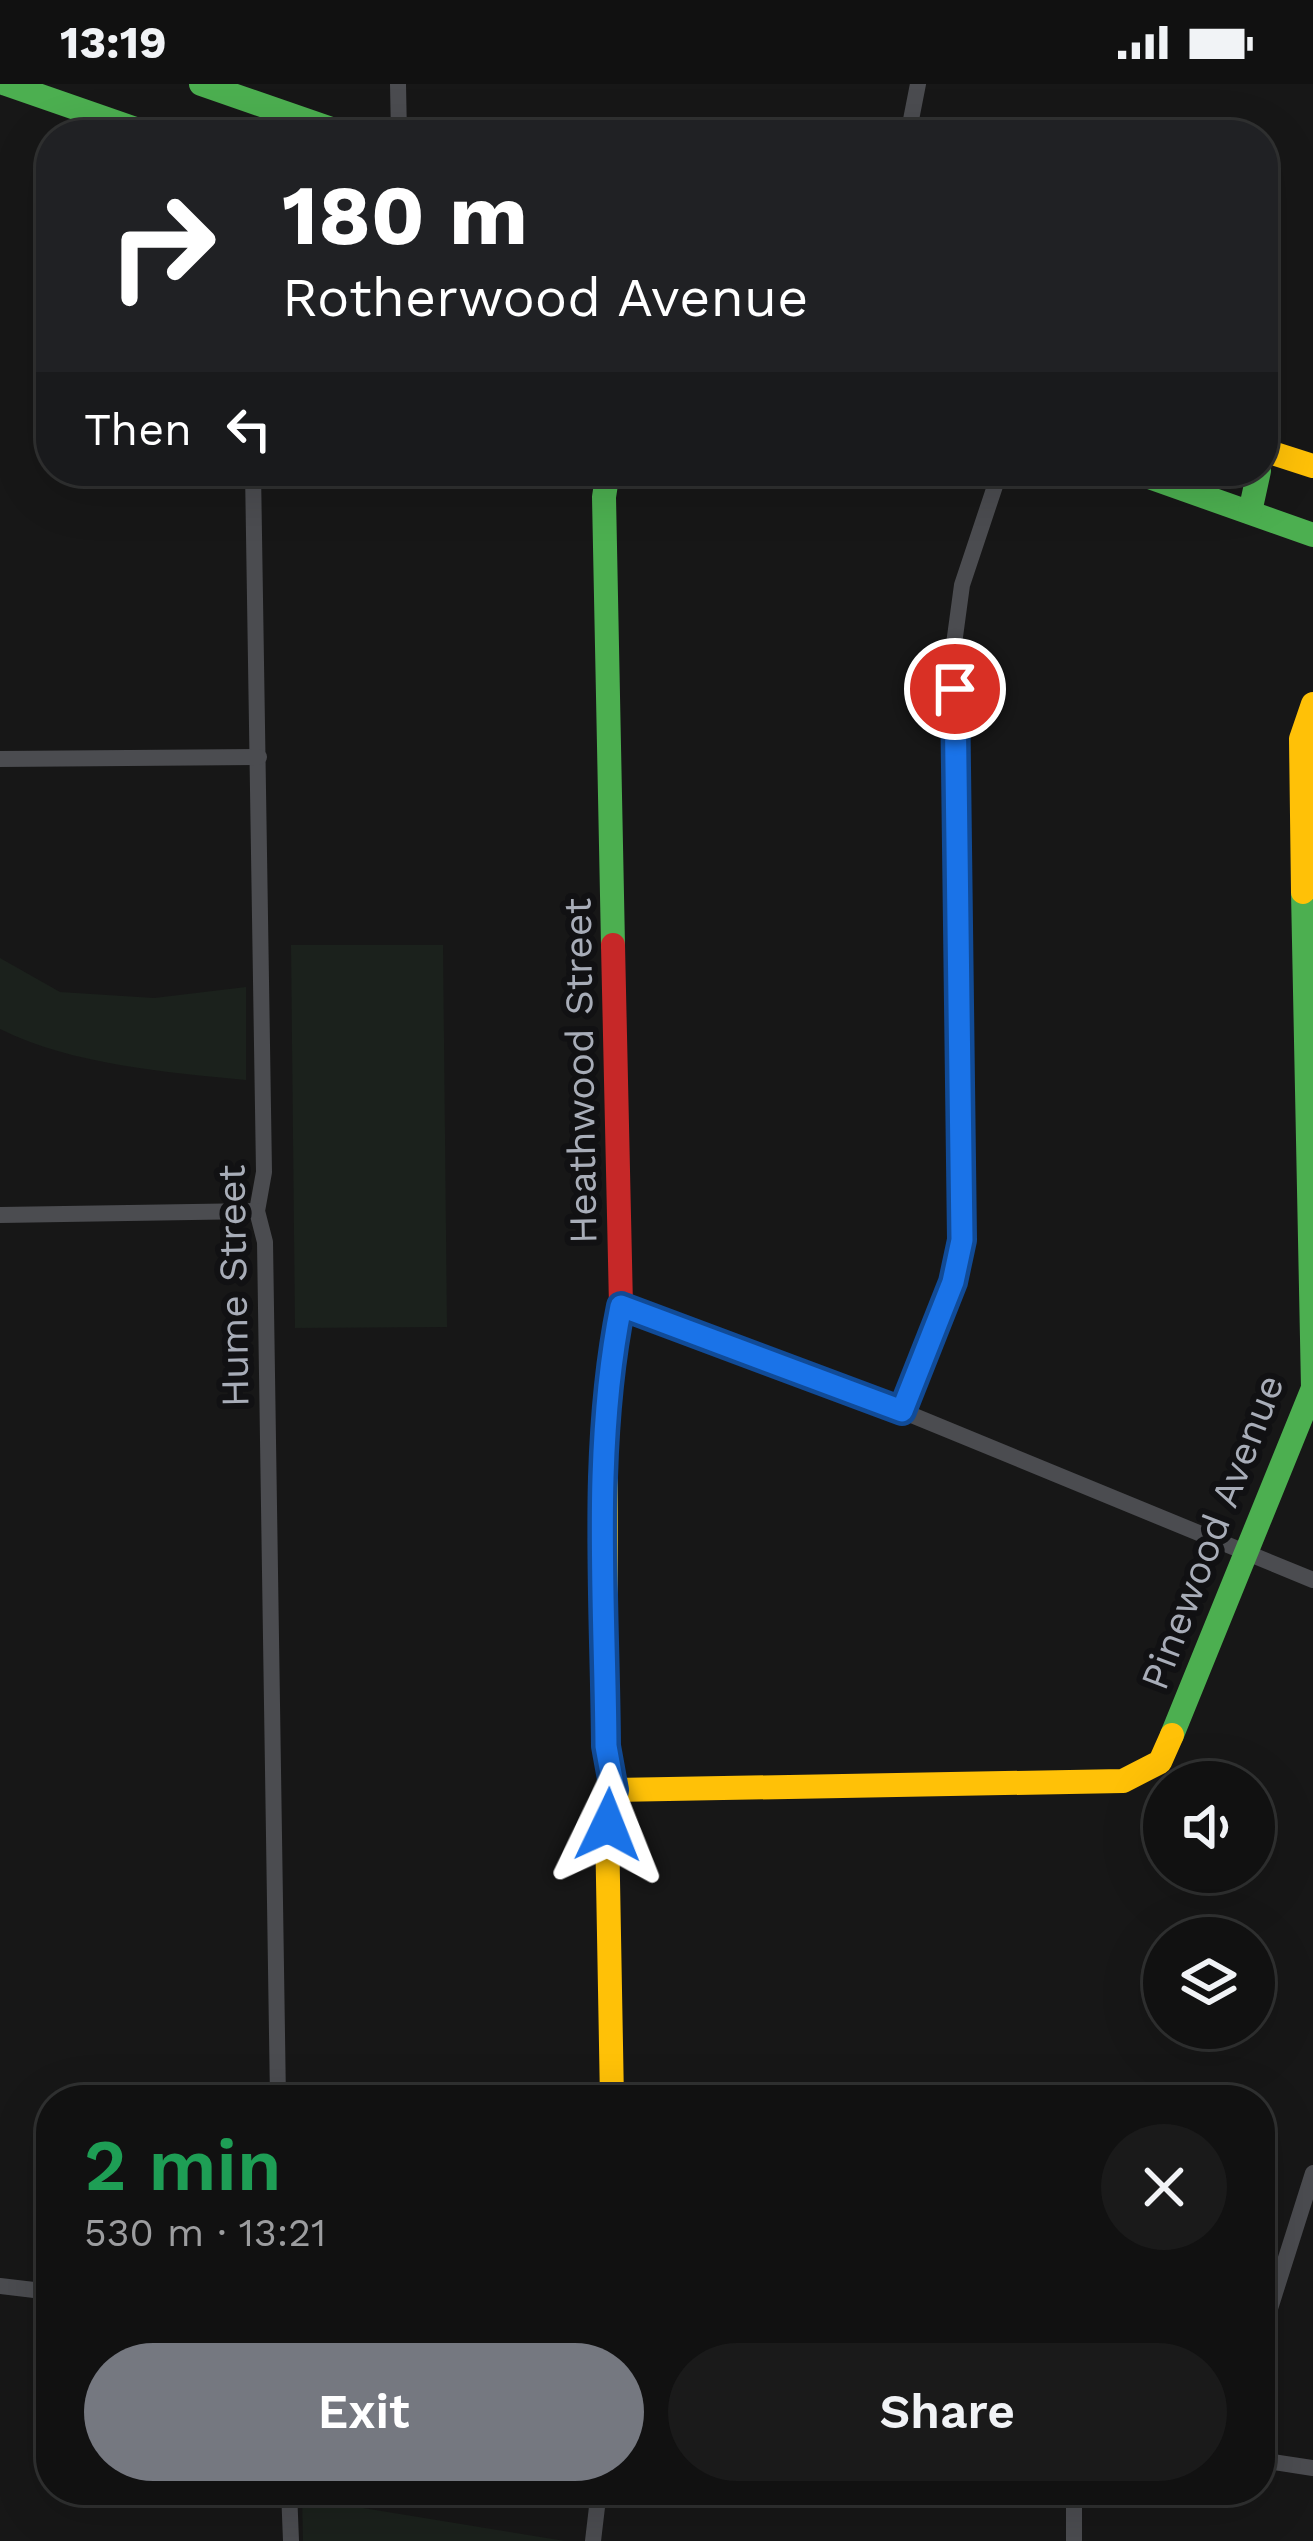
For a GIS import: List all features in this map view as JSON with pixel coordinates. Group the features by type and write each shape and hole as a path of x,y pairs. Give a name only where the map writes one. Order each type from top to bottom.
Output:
{"street":[{"path":"6,84 110,120"},
{"path":"201,84 305,120"},
{"path":"398,84 399,120"},
{"path":"911,120 918,84"},
{"path":"272,120 276,110"},
{"path":"1278,460 1313,466"},
{"name":"Hume Street","path":"254,486 264,1172 257,1210 265,1241 278,2085"},
{"name":"Heathwood Street","path":"606,486 621,1306 612,1350 604,1466 606,1746 614,1790 608,1825 612,2085"},
{"path":"902,1411 953,1282 962,1240 954,644 962,586 995,486"},
{"path":"1175,486 1313,535"},
{"path":"1250,512 1256,486"},
{"name":"Pinewood Avenue","path":"614,1790 1123,1781 1160,1762 1313,1388 1301,739 1313,704"},
{"path":"0,759 259,757"},
{"path":"0,1215 257,1210"},
{"path":"621,1306 902,1411 1313,1580"},
{"path":"1275,2293 1313,2173"},
{"path":"0,2286 36,2290"},
{"path":"1275,2462 1313,2468"},
{"path":"290,2505 291,2541"},
{"path":"593,2541 597,2505"},
{"path":"1074,2505 1074,2541"}],"shaded area":[{"path":"291,945 443,945 447,1327 295,1328"},
{"path":"0,958 60,992 154,998 246,987 246,1080 89,1059 0,1029"},
{"path":"302,2505 345,2505 565,2541 303,2541"}],"traffic: fast":[{"path":"6,84 110,120"},
{"path":"201,84 305,120"},
{"path":"606,486 613,945"},
{"path":"1174,486 1313,535"},
{"path":"1250,512 1256,486"},
{"path":"1172,1735 1313,1388 1303,892"}],"traffic: slow":[{"path":"1278,455 1313,466"},
{"path":"1303,892 1301,739 1313,704"},
{"path":"606,1425 606,1746 614,1790 607,1825 612,2085"},
{"path":"614,1790 1123,1781 1160,1762 1172,1735"}],"traffic: jam":[{"path":"606,1425 621,1306 613,945"}],"route":[{"path":"608,1825 614,1790 606,1746 604,1466 612,1350 621,1306 902,1411 953,1282 962,1240 955,689"}]}
